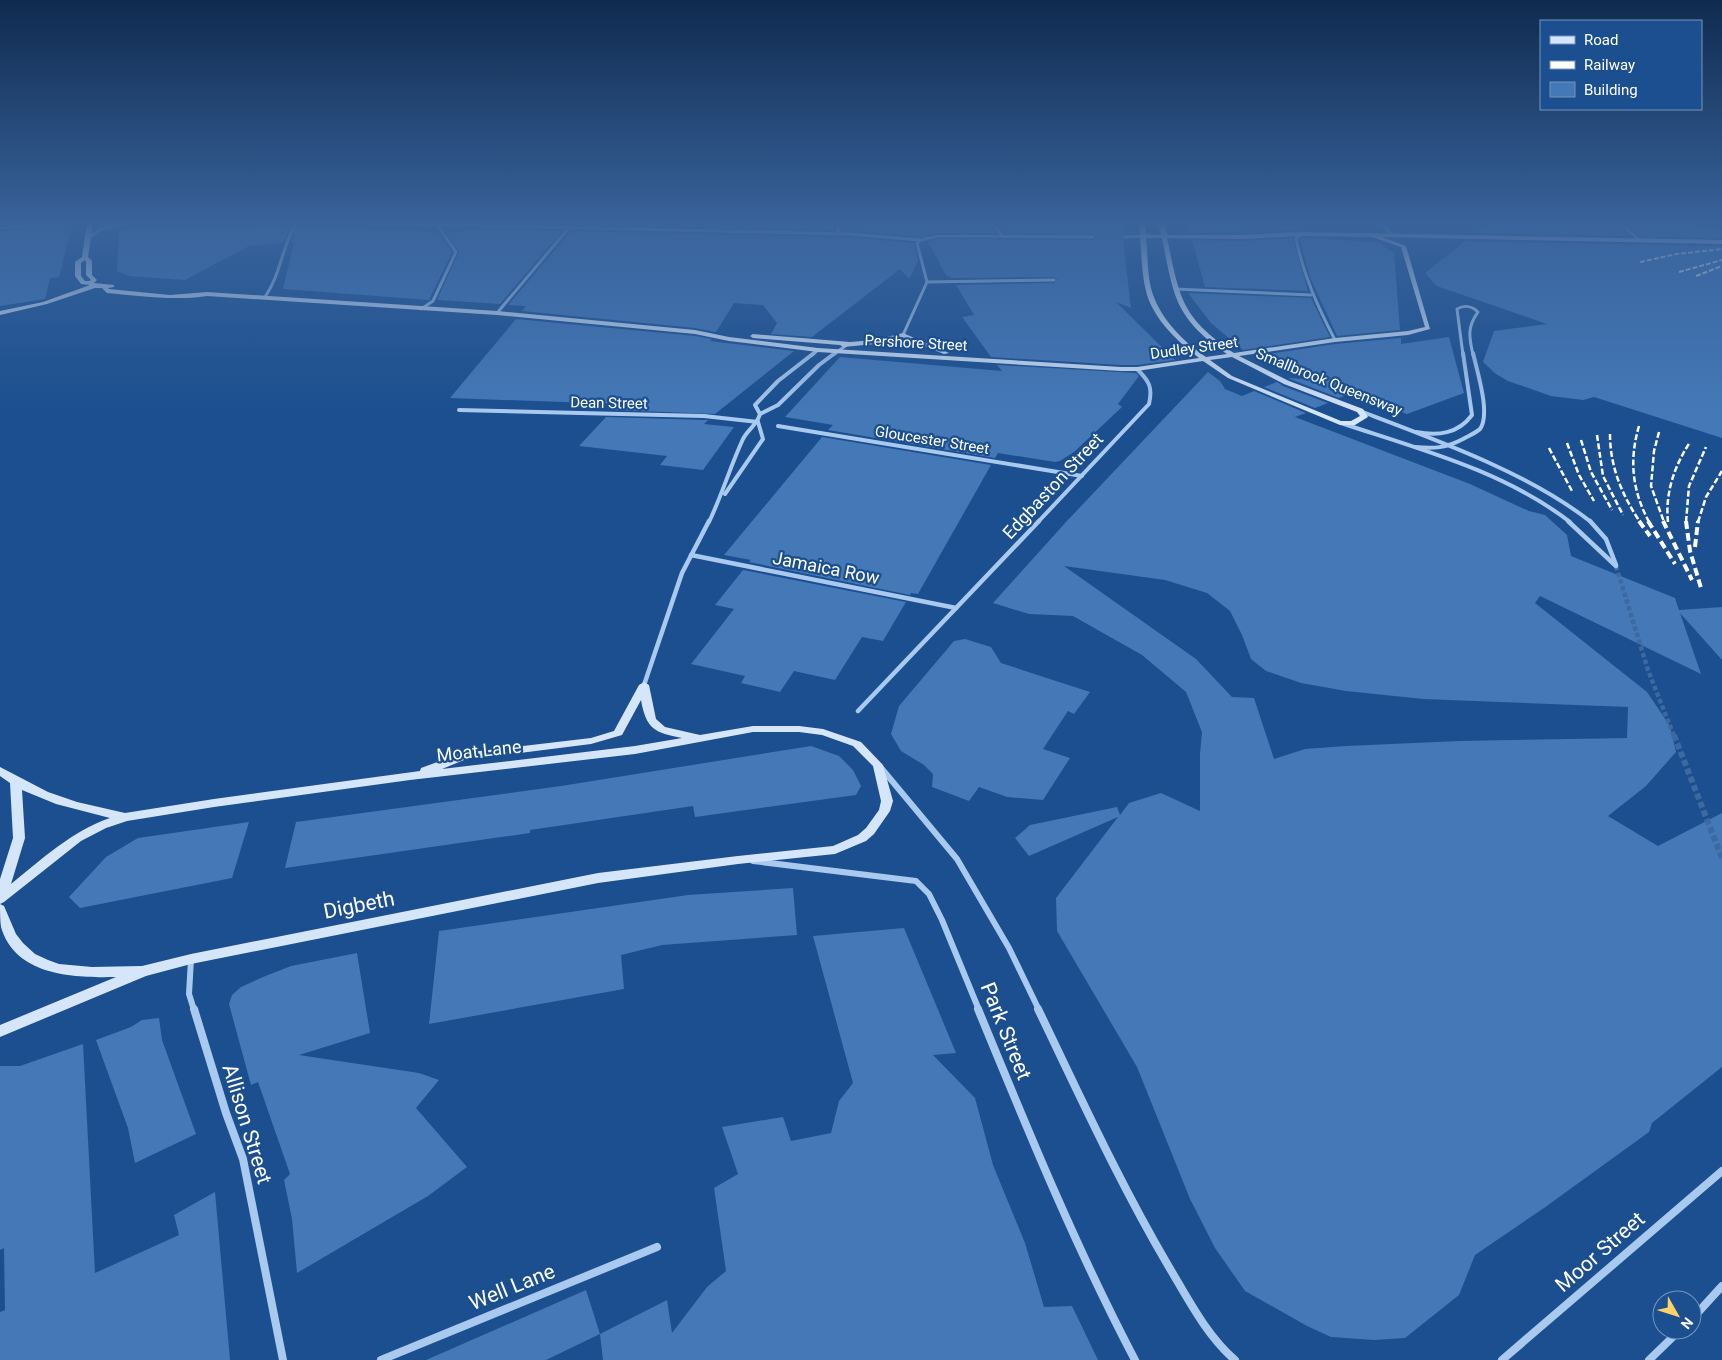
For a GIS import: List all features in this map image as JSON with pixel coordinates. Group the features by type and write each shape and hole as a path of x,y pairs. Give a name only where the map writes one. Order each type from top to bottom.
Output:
{"street":[{"path":"0,314 9,315 42,309 69,300 91,286"},
{"name":"Pershore Street","path":"102,286 118,286"},
{"path":"265,297 273,286"},
{"path":"421,309 433,301 440,286"},
{"path":"498,313 520,286"},
{"path":"903,335 925,286"},
{"name":"Smallbrook Queensway","path":"1148,286 1154,306 1164,321 1200,356 1222,372 1340,423 1415,447 1530,496 1583,533 1604,557 1616,566 1610,546 1599,530 1580,514 1534,486 1450,446 1249,366 1227,352 1191,320 1175,289"},
{"path":"1308,286 1335,340"},
{"name":"Dudley Street","path":"1137,369 1335,340 1408,334 1428,328 1415,286"},
{"name":"Pershore Street","path":"105,287 107,291 172,296 192,297 207,294 265,297 498,313 695,332 717,332 848,344"},
{"name":"Pershore Street","path":"174,289 201,291 207,294"},
{"path":"1175,289 1311,295"},
{"path":"1415,447 1427,449 1450,446 1479,430 1484,421 1483,399 1468,334 1472,320 1478,312 1474,308 1458,307 1457,317 1472,415 1468,422 1456,431 1434,435 1416,432"},
{"name":"Pershore Street","path":"695,332 729,339 818,350 1137,369"},
{"path":"410,776 462,757 592,741 618,732 644,685 682,573 720,500 744,438 758,422 760,414 755,405 778,381 818,350 848,344 875,342 903,335 924,346 959,357"},
{"path":"760,414 778,406 819,365 848,344"},
{"name":"Edgbaston Street","path":"858,710 1149,404 1154,390 1137,369"},
{"name":"Dean Street","path":"459,410 704,416 758,422"},
{"path":"1340,423 1352,423 1364,416 1360,411"},
{"path":"720,500 762,439 758,422"},
{"name":"Gloucester Street","path":"778,426 1082,476"},
{"name":"Jamaica Row","path":"691,555 956,608"},
{"path":"644,685 649,719 654,725 660,730 704,738"},
{"name":"Moat Lane","path":"0,898 77,838 102,825 126,818 214,803 410,776 592,756 753,729 800,729 836,735 857,744 878,765"},
{"name":"Park Street","path":"878,765 957,859 984,903 1009,948 1143,1223 1181,1288 1220,1347 1235,1360"},
{"name":"Digbeth","path":"0,1031 144,971 191,959 598,878 835,850 862,838 881,816 888,801 878,765"},
{"path":"0,771 16,782 66,803 126,818"},
{"path":"0,898 20,838 16,782"},
{"name":"Park Street","path":"738,860 916,881 929,894 1044,1169 1106,1305 1135,1360"},
{"path":"0,909 13,941 19,949 36,961 54,968 77,972 144,971"},
{"name":"Allison Street","path":"191,959 189,994 226,1113 243,1159 283,1360"},
{"name":"Moor Street","path":"1502,1360 1722,1171"},
{"name":"Well Lane","path":"381,1360 657,1247"},
{"path":"1702,1308 1722,1286"},
{"path":"1649,1360 1670,1340"}],"building":[{"path":"0,286 48,286 45,299 0,306"},
{"path":"284,286 435,286 429,300 283,289"},
{"path":"443,286 515,286 500,304 437,300"},
{"path":"524,286 877,286 812,337 771,334 777,323 763,305 734,303 716,332 695,328 522,311 526,306 508,305"},
{"path":"957,286 1128,286 1131,308 1116,302 1175,360 1121,365 991,357 962,317 974,315"},
{"path":"1307,286 1308,291 1205,287"},
{"path":"1314,286 1397,286 1400,330 1337,336"},
{"path":"1438,286 1722,286 1722,438 1594,397 1583,400 1551,396 1508,381 1496,374 1483,362 1494,331 1547,324"},
{"path":"1188,293 1311,298 1330,337 1243,350 1211,323"},
{"path":"516,319 695,336 712,339 710,341 794,351 715,414 613,410 619,404 450,398"},
{"path":"1449,337 1464,393 1407,414 1352,393 1339,398 1288,378 1318,380 1255,356 1335,344 1401,338 1401,344"},
{"path":"840,357 1002,371 997,365 1136,373 1139,376 1118,404 1122,407 1074,452 1055,462 998,453 995,458 828,430 833,425 785,417"},
{"path":"1208,372 1220,381 1225,389 1242,396 1254,391 1306,413 1295,417 1470,484 1529,511 1545,515 1567,535 1571,556 1675,598 1679,610 1722,607 1722,660 1680,613 1701,674 1540,596 1535,603 1647,692 1670,726 1676,752 1646,786 1608,816 1658,846 1722,813 1722,1067 1652,1123 1649,1132 1475,1255 1459,1295 1405,1338 1374,1340 1331,1337 1307,1326 1245,1291 1215,1248 1190,1199 1137,1067 1057,931 1056,898 1118,817 1029,856 1015,838 1030,825 1117,807 1120,815 1129,803 1161,793 1200,811 1202,732 1186,692 1142,655 1073,616 1029,614 993,603 1066,522","holes":["1064,566 1165,580 1207,593 1230,611 1251,659 1266,671 1301,683 1346,691 1423,699 1628,707 1627,738 1459,741 1346,746 1305,749 1274,759 1254,698 1232,697 1196,659"]},
{"path":"1277,382 1328,403 1315,408 1264,387"},
{"path":"606,417 708,420 704,424 734,427 703,470 660,465 667,456 579,446"},
{"path":"822,437 991,465 918,594 911,593 910,595 749,562 751,560 724,555"},
{"path":"743,570 906,602 883,641 862,637 835,680 794,671 780,692 741,683 745,676 691,664 734,609 715,605"},
{"path":"965,639 991,647 1001,663 1090,692 1074,714 1068,711 1043,749 1070,758 1043,800 1007,797 979,787 969,801 932,787 933,774 924,765 901,751 891,734 899,706 954,641"},
{"path":"811,746 839,756 853,770 861,786 856,795 695,817 693,806 530,830 530,833 285,868 296,822 561,786"},
{"path":"249,822 232,878 80,908 69,897 106,857 138,838"},
{"path":"793,888 797,935 662,945 621,955 624,989 429,1024 439,931 688,895"},
{"path":"904,928 956,1053 933,1055 975,1098 993,1165 1025,1243 1044,1307 1072,1306 1098,1360 603,1360 600,1334 667,1300 672,1333 707,1287 726,1271 714,1188 738,1174 722,1127 783,1117 791,1141 831,1133 839,1101 853,1083 813,936"},
{"path":"357,953 370,1033 299,1055 419,1073 439,1080 416,1108 467,1167 428,1196 297,1273 292,1219 284,1180 290,1174 258,1082 251,1085 229,1004 232,995 241,987 263,977 291,966"},
{"path":"159,1018 162,1040 196,1134 135,1163 128,1128 96,1040 131,1027 142,1020"},
{"path":"83,1044 95,1273 179,1235 174,1215 215,1192 230,1360 0,1360 0,1312 5,1310 4,1248 0,1250 0,1066 20,1066"},
{"path":"586,1290 600,1334 546,1360 426,1360"}],"tunnel":[{"path":"1616,566 1648,670 1674,736"},
{"path":"1674,735 1722,858"}],"railway":[{"path":"1639,426 1634,451 1634,475 1639,498 1649,522"},
{"path":"1659,432 1654,451 1651,486 1664,522"},
{"path":"1610,434 1612,458 1618,480 1640,522"},
{"path":"1597,435 1603,476 1623,515"},
{"path":"1581,440 1591,472 1612,510"},
{"path":"1668,522 1667,511 1672,480 1679,461 1690,442"},
{"path":"1567,443 1579,475 1594,501"},
{"path":"1686,521 1689,486 1706,447"},
{"path":"1549,448 1572,491"},
{"path":"1698,522 1706,497 1722,471"},
{"path":"1639,521 1650,536"},
{"path":"1648,521 1675,564"},
{"path":"1663,521 1692,580"},
{"path":"1686,521 1690,551 1701,588"},
{"path":"1695,547 1698,521"}]}
